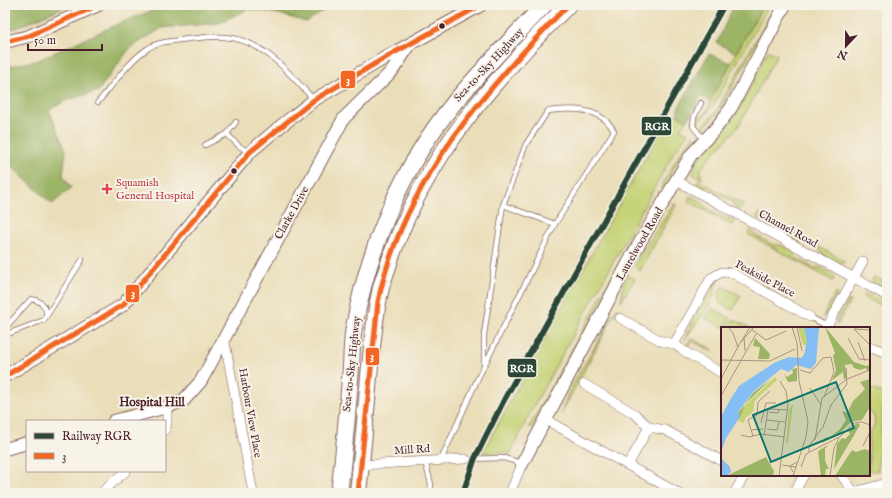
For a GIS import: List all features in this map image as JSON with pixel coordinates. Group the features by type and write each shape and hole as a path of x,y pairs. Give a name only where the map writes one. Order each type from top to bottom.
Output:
{"highway":[{"name":"Sea-to-Sky Highway","path":"339,493 344,460 354,329 363,286 393,203 417,155 453,104 544,5"},
{"name":"Sea-to-Sky Highway","path":"358,493 374,330 380,291 397,240 421,186 450,139 479,101 523,50 568,5"},
{"path":"350,493 354,478 361,465 354,461 352,456 370,294 372,258"}],"street":[{"path":"5,42 29,36 98,5"},
{"name":"Clarke Drive","path":"118,420 166,408 184,400 201,381 344,118 392,71 411,44 481,5"},
{"name":"Laurelwood Road","path":"510,493 522,464 620,279 691,155 716,128 731,108 785,5"},
{"path":"5,376 124,305 250,152 314,100 411,44"},
{"name":"Channel Road","path":"677,181 853,279 887,296"},
{"path":"827,327 863,261"},
{"name":"Peakside Place","path":"674,344 711,278 722,272 732,273 810,317"},
{"path":"620,318 661,341 674,344 721,372"},
{"name":"Harbour View Place","path":"224,337 253,493"},
{"path":"870,346 887,353"},
{"path":"584,384 636,414 649,427 664,430 721,460"},
{"path":"166,408 168,423 166,428"},
{"path":"546,420 678,493"},
{"path":"628,465 649,427"},
{"path":"5,449 26,443"},
{"name":"Mill Rd","path":"361,465 465,459"},
{"path":"101,493 125,472"},
{"path":"734,493 744,476"},
{"path":"794,493 803,476"},
{"path":"842,476 854,492 887,484"}],"lane":[{"path":"98,102 135,58 148,48 163,43 214,37 226,37 246,42 263,50 288,72 314,100"},
{"path":"701,103 694,118 693,126 704,140"},
{"path":"441,460 484,366 556,224 614,132 609,122 592,112 567,109 548,111 526,144 503,205 484,335 484,366"},
{"path":"205,145 227,134 236,122"},
{"path":"227,134 239,146 250,152"},
{"path":"503,205 556,224"},
{"path":"5,335 44,320 82,260"},
{"path":"5,328 31,299 38,300 44,305 46,317"},
{"path":"810,317 827,327"},
{"path":"465,459 504,458 522,464"},
{"path":"425,461 431,484 430,493"}],"green space":[{"path":"5,5 69,5 16,28 5,30"},
{"path":"167,5 332,5 306,22 279,14 248,9 219,23 162,28 130,48 98,91 67,100 49,110 66,150 63,175 71,188 52,204 10,165 5,169 5,67 36,61 120,23"},
{"path":"734,5 763,5 736,53 717,43"},
{"path":"763,5 769,5 713,106 696,125 698,115 703,117 710,105 710,101"},
{"path":"775,5 778,5 718,112 702,131 699,130 717,110"},
{"path":"769,51 777,55 738,127 700,170 702,179 693,174 695,166 703,152 727,127 737,112 751,87 767,52"},
{"path":"709,54 731,63 710,101 701,96 687,120 678,115 678,109"},
{"path":"671,112 687,120 680,129 688,133 673,154 530,413 510,454 504,452 482,453 550,328"},
{"path":"694,135 695,138 679,159 663,188 660,188 680,153"},
{"path":"699,180 704,185 705,184 744,205 739,210 732,202 713,191 706,192 696,184"},
{"path":"659,191 661,194 532,427 529,427"},
{"path":"690,196 702,202 708,209 717,215 735,220 733,226 688,201"},
{"path":"674,204 676,205 640,271 634,265"},
{"path":"759,214 765,217 765,219 769,219 842,261 845,261 842,264 825,258 821,251 804,242 798,242 785,235 782,229 764,219 759,220 757,217"},
{"path":"750,231 753,231 755,235 773,245 780,245 792,251 796,258 814,268 820,267 835,277 833,281 748,234"},
{"path":"628,276 635,279 621,301 624,283"},
{"path":"874,277 887,283 887,290 872,281"},
{"path":"719,279 709,306 685,340 687,332 714,283"},
{"path":"723,286 741,296 733,310 719,303 719,292"},
{"path":"835,293 837,294 832,307 823,317"},
{"path":"865,294 887,301 887,308 863,297"},
{"path":"848,300 850,301 837,325 837,319"},
{"path":"618,307 561,414 569,391"},
{"path":"713,308 730,318 726,327 723,327 705,318"},
{"path":"733,319 748,327 728,327"},
{"path":"691,338 713,350 712,351 692,341 688,348 687,346"},
{"path":"870,388 884,395 878,471 870,471 870,434 875,423 874,417 870,411"}],"rail line":[{"name":"RGR","path":"463,493 475,458 504,400 724,5"}],"transit line":[{"name":"3","path":"5,42 29,36 98,5"},
{"name":"3","path":"5,376 123,305 250,152 314,100 388,56 481,5"},
{"name":"3","path":"358,493 378,302 390,259 406,217 427,178 451,140 507,70 568,5"}],"place":[{"name":"Squamish General Hospital","path":"107,189"}],"district":[{"name":"Hospital Hill","path":"152,402"}]}
